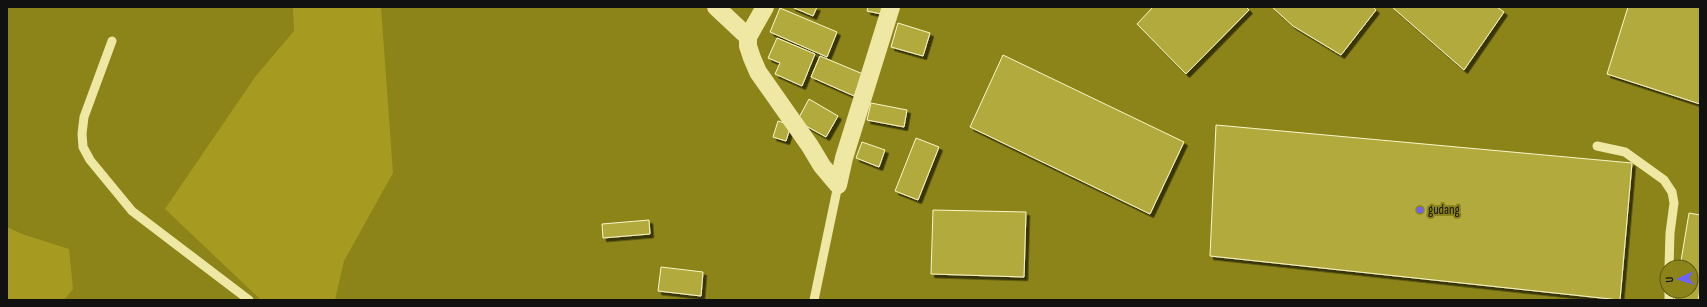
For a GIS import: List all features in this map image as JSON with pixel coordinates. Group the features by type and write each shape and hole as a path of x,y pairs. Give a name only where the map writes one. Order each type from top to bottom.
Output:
{"street":[{"path":"716,7 748,37"},
{"path":"765,7 748,37 748,46 758,72 810,146 822,166 838,185"},
{"path":"838,185 844,158 891,7"}],"lane":[{"path":"112,41 84,117 82,134 83,147 90,160 132,211 249,300"},
{"path":"1598,146 1625,152 1664,180 1672,192 1674,203 1670,233 1669,259"},
{"path":"814,300 838,185"}],"shaded area":[{"path":"293,7 381,7 393,173 344,261 335,300 261,300 165,209 255,77 294,31"},
{"path":"7,227 22,234 69,249 73,289 64,300 7,300"}],"building":[{"path":"792,7 817,7 813,16"},
{"path":"868,7 883,7 881,14 867,11"},
{"path":"1153,7 1246,7 1249,10 1186,74 1137,24"},
{"path":"1272,7 1373,7 1376,10 1341,55 1293,26"},
{"path":"1392,7 1497,7 1504,12 1464,70"},
{"path":"1628,7 1700,7 1700,104 1607,74"},
{"path":"780,8 837,32 827,57 770,32"},
{"path":"898,23 930,33 923,56 891,47"},
{"path":"777,38 815,54 802,86 775,74 780,63 768,58"},
{"path":"1003,55 1184,142 1150,214 970,127"},
{"path":"820,56 863,74 854,96 811,77"},
{"path":"809,99 838,116 826,137 797,121"},
{"path":"871,103 907,110 904,127 867,120"},
{"path":"778,121 791,125 786,141 773,137"},
{"name":"gudang","path":"1216,125 1632,163 1620,300 1210,256"},
{"path":"916,138 939,147 918,200 895,191"},
{"path":"862,142 885,150 879,167 856,158"},
{"path":"933,210 1026,212 1024,277 931,274"},
{"path":"1689,213 1700,215 1699,295 1699,259 1681,259"},
{"path":"649,220 650,234 603,238 602,224"},
{"path":"661,267 703,272 701,296 658,291"},
{"path":"1674,299 1698,299 1698,300"}],"place":[{"name":"gudang","path":"1420,210"}]}
